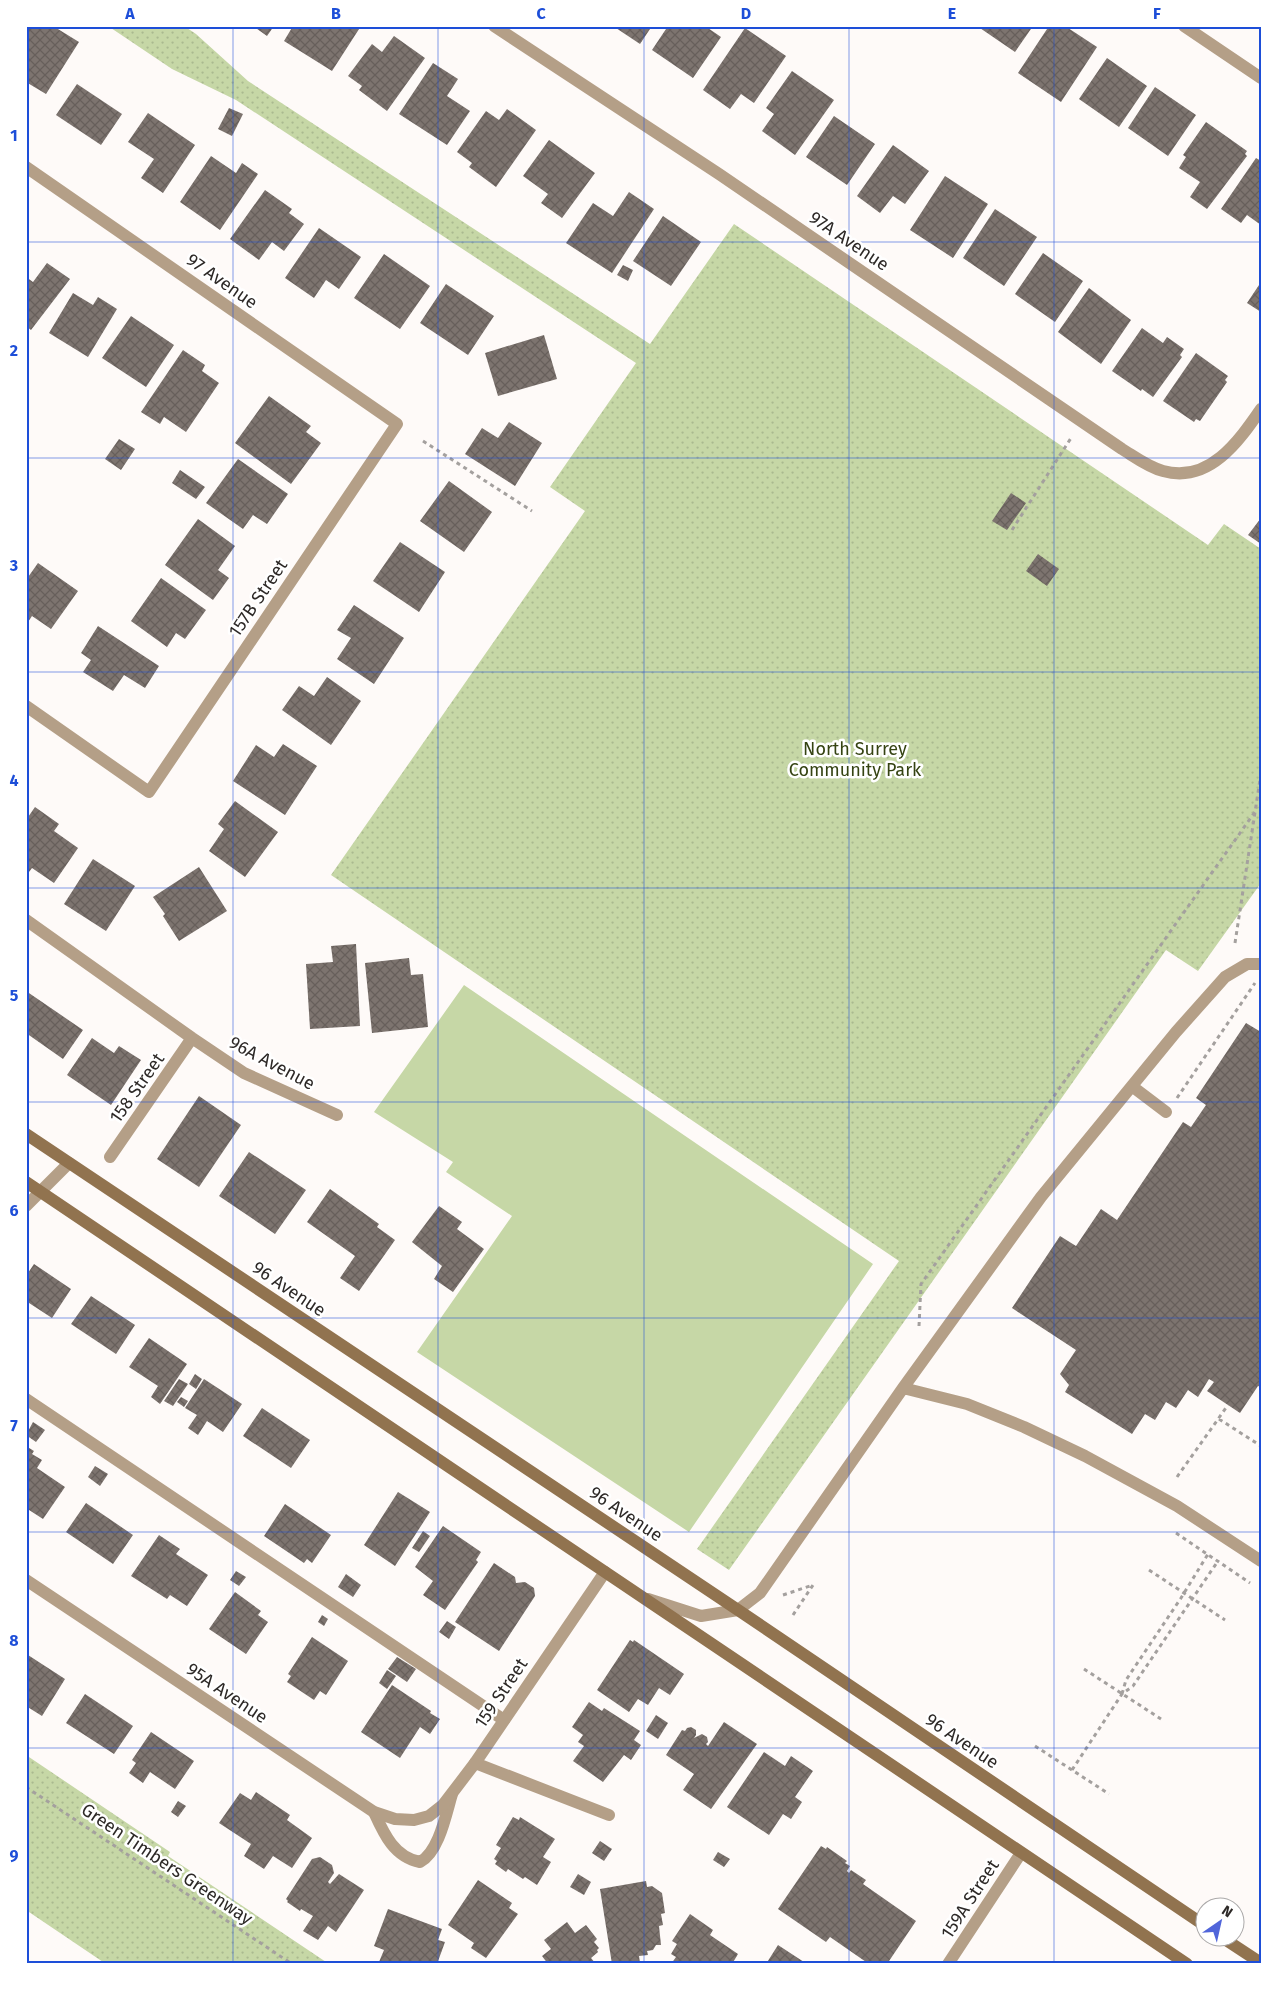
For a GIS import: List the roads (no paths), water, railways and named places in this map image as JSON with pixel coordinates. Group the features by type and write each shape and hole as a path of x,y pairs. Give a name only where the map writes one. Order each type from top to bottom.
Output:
{"main road":[{"name":"96 Avenue","path":"26,1134 738,1610 1194,1918"},
{"path":"26,1182 1187,1964"},
{"path":"1238,1948 1261,1963"}],"street":[{"name":"97A Avenue","path":"494,26 719,174 1134,456 1164,471 1188,472 1213,464 1238,442 1261,409"},
{"path":"1184,26 1261,78"},
{"name":"97 Avenue","path":"26,167 397,424"},
{"name":"157B Street","path":"26,706 149,792 397,424"},
{"name":"96A Avenue","path":"26,920 192,1038 244,1072 337,1115"},
{"path":"642,1597 701,1616 738,1610 760,1593 903,1388 1042,1197 1176,1032 1225,977 1246,964 1261,964"},
{"name":"158 Street","path":"110,1158 192,1038"},
{"path":"1133,1086 1170,1107"},
{"path":"26,1206 69,1163"},
{"path":"903,1388 967,1404 1024,1427 1078,1452 1169,1501 1261,1561"},
{"path":"26,1399 504,1720"},
{"name":"159 Street","path":"414,1820 429,1816 443,1805 475,1763 605,1572"},
{"name":"95A Avenue","path":"26,1580 374,1812 395,1819 414,1820"},
{"path":"475,1763 609,1815"},
{"path":"374,1812 391,1844 404,1856 420,1862 427,1858 433,1850 453,1791"},
{"name":"159A Street","path":"948,1964 1021,1852"}],"park label":[{"name":"North Surrey Community Park","path":"855,760"}]}
